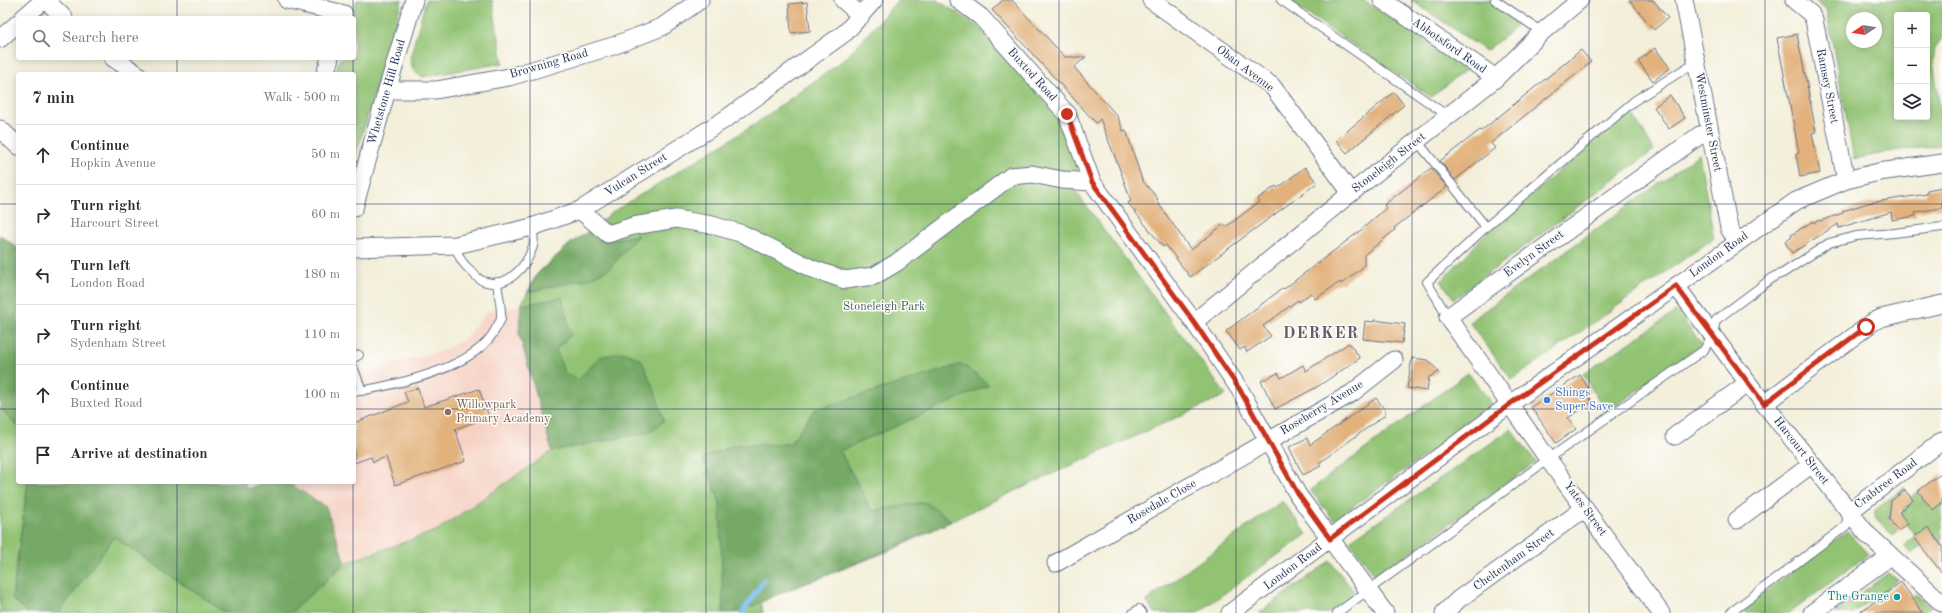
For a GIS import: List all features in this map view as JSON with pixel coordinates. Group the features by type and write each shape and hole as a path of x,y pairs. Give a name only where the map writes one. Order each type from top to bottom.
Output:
{"street":[{"path":"25,16 45,0 62,16"},
{"path":"286,0 345,11"},
{"name":"Whetstone Hill Road","path":"356,201 386,90 414,0"},
{"name":"Browning Road","path":"386,90 436,90 509,77 613,46 662,27 700,0"},
{"path":"843,0 861,16"},
{"name":"Vulcan Street","path":"356,248 456,245 532,227 580,210 728,118 846,32 874,0"},
{"name":"Buxted Road","path":"958,0 980,17 1067,114 1092,182 1194,322 1240,390 1298,494 1385,613"},
{"name":"Oban Avenue","path":"1151,0 1272,86 1351,193"},
{"name":"Abbotsford Road","path":"1382,0 1496,78"},
{"name":"Stoneleigh Street","path":"1194,322 1351,193 1496,78 1542,32 1580,0"},
{"name":"Westminster Street","path":"1684,0 1729,228 1737,242"},
{"name":"Ramsey Street","path":"1794,0 1811,14 1814,20 1846,180"},
{"path":"0,39 16,25"},
{"path":"116,60 133,72"},
{"path":"326,72 329,60"},
{"path":"0,129 16,144"},
{"name":"Evelyn Street","path":"1448,317 1700,135 1709,132"},
{"name":"London Road","path":"1230,613 1510,404 1796,201 1846,180 1879,172 1942,163"},
{"path":"580,210 608,234 633,226 676,219 712,225 743,234 813,269 845,280 874,276 896,263 1011,176 1032,174 1062,180 1092,182"},
{"name":"Harcourt Street","path":"1676,286 1713,334 1748,384 1848,512 1867,534 1942,603"},
{"path":"1764,404 1873,322 1881,318 1942,304"},
{"path":"1448,317 1510,404"},
{"name":"Roseberry Avenue","path":"1268,441 1352,393 1394,360"},
{"path":"1675,436 1748,384"},
{"name":"Yates Street","path":"1510,404 1548,459 1661,613"},
{"name":"Rosedale Close","path":"1056,563 1268,441"},
{"name":"Crabtree Road","path":"1848,512 1942,441"},
{"path":"1737,520 1812,464"},
{"name":"Cheltenham Street","path":"1444,613 1459,599 1585,508"},
{"path":"1812,613 1881,563 1889,554"}],"lane":[{"path":"1281,0 1448,116"},
{"path":"1495,0 1542,32"},
{"path":"1448,317 1427,282 1486,227 1634,101 1686,68 1697,65"},
{"path":"1417,141 1486,227"},
{"path":"456,245 458,255 463,264 482,281 496,282 515,276 526,261 534,245 532,227"},
{"path":"1337,613 1548,459 1704,350 1713,334 1716,320 1775,276 1783,273 1829,243 1856,236 1942,227"},
{"path":"356,380 358,392 394,385 453,365 477,351 492,337 501,320 496,282"},
{"path":"1730,613 1846,526 1848,512"},
{"path":"1133,613 1138,609 1142,613"}],"shaded area":[{"name":"Willowpark Primary Academy","path":"521,305 519,333 552,451 436,531 345,563 326,507 290,484 356,484 356,373 445,350 463,340 488,311"}],"green space":[{"path":"357,0 402,0 356,155 356,72 336,72 339,60 356,60 356,16 353,16"},
{"path":"426,0 492,0 503,63 423,77 413,70 410,58"},
{"name":"Stoneleigh Park","path":"898,0 937,0 979,27 1063,122 1077,169 1071,185 1226,395 991,502 894,549 761,601 763,613 290,613 345,563 436,531 552,451 519,333 521,305 537,274 571,243 592,229 614,211 754,125 846,58"},
{"path":"1287,0 1363,0 1467,69 1431,97"},
{"path":"1411,0 1490,0 1522,22 1486,51"},
{"path":"1815,0 1942,0 1942,38 1935,49 1933,61 1942,122 1942,146 1900,150 1854,159 1826,9"},
{"path":"1630,110 1654,150 1454,299 1441,281 1486,234"},
{"path":"1699,154 1714,238 1512,380 1469,322"},
{"path":"592,229 603,241 638,235 609,269 588,279 528,292 537,274 571,243"},
{"path":"0,235 16,247 16,425 0,407"},
{"path":"562,297 571,335 556,349 564,372 578,380 600,357 622,352 641,359 656,394 664,421 650,432 552,451 519,333 521,305"},
{"path":"1677,311 1702,345 1606,413 1583,374"},
{"path":"962,364 989,385 840,451 872,511 925,502 952,521 847,567 783,592 754,606 739,611 723,613 720,503 703,458 735,445 790,444 814,410"},
{"path":"1468,373 1494,406 1334,520 1310,490"},
{"path":"0,407 16,425 16,484 28,484 12,598 28,613 0,613"},
{"path":"1511,429 1536,462 1376,577 1350,541"},
{"path":"28,484 245,484 247,489 260,484 290,484 326,507 345,563 290,613 226,613 114,537 59,613 28,613 12,599"},
{"path":"1904,487 1905,490 1891,501 1889,519 1898,531 1893,536 1875,517 1875,510"},
{"path":"1917,492 1933,510 1942,503 1942,546 1928,527 1915,536 1902,516 1903,509 1913,501 1911,497"},
{"path":"1282,501 1307,534 1197,613 1155,613 1146,601"},
{"path":"1847,531 1869,554 1790,613 1737,613"},
{"path":"114,537 226,613 59,613"},
{"path":"1914,537 1922,547 1912,554 1903,546"},
{"path":"1330,561 1356,594 1329,613 1259,613"},
{"path":"1888,573 1898,580 1853,613 1835,613"},
{"path":"1916,595 1931,607 1924,613 1913,613 1912,598"}],"building":[{"path":"1003,0 1012,0 1065,57 1086,57 1074,67 1118,117 1123,131 1126,130 1142,180 1158,199 1156,200 1191,250 1224,224 1226,227 1259,202 1257,199 1276,186 1278,188 1305,167 1317,183 1190,277 1166,245 1163,247 1128,203 1131,201 1100,119 1096,123 992,10"},
{"path":"1629,0 1653,0 1668,18 1654,30"},
{"path":"807,2 810,31 791,33 789,4"},
{"path":"1797,34 1816,132 1812,133 1820,173 1800,177 1796,154 1799,153 1777,38"},
{"path":"1655,48 1670,68 1653,81 1638,61"},
{"path":"1581,50 1591,62 1491,143 1495,148 1455,180 1440,161 1480,130 1481,131"},
{"path":"1394,92 1404,105 1347,153 1336,140"},
{"path":"1670,95 1685,118 1669,129 1654,107"},
{"path":"1431,168 1447,187 1394,228 1395,230 1364,255 1364,265 1362,268 1341,284 1340,282 1315,299 1311,293 1299,302 1298,300 1263,326 1271,336 1247,352 1244,347 1240,350 1226,331 1361,230 1386,208 1384,205"},
{"path":"1942,187 1942,208 1915,212 1916,216 1892,220 1891,212 1839,228 1838,224 1792,253 1785,242 1792,237 1791,235 1813,221 1814,223 1868,203 1927,194 1927,190"},
{"path":"1374,320 1405,324 1402,343 1363,339 1365,321 1374,322"},
{"path":"1349,343 1360,358 1317,387 1275,409 1261,381 1278,373 1281,378 1303,365 1306,371"},
{"path":"1412,358 1428,360 1439,372 1429,377 1427,391 1407,388"},
{"path":"1580,375 1590,391 1586,394 1592,402 1568,418 1576,429 1556,443 1531,407"},
{"path":"418,388 424,407 479,389 489,417 455,429 466,461 395,485 386,457 373,462 371,457 356,462 356,422 408,402 404,392"},
{"path":"1376,398 1385,410 1385,415 1319,463 1321,466 1303,475 1289,447 1307,438 1310,445"},
{"path":"1942,473 1942,503 1933,510 1918,491"},
{"path":"1905,490 1913,500 1899,512 1908,524 1898,531 1889,519 1891,501"},
{"path":"1928,527 1942,546 1942,573 1914,537"},
{"name":"The Grange","path":"1901,582 1923,613 1859,613"}],"waterway":[{"path":"742,613 764,580"}],"place":[{"name":"Shings Super Save","path":"1547,400"},
{"name":"Willowpark Primary Academy","path":"448,412"},
{"name":"The Grange","path":"1897,597"}],"district":[{"name":"DERKER","path":"1321,334"}],"route":[{"path":"1067,114 1092,182 1194,322 1240,390 1298,494 1330,539 1510,404 1676,286 1764,404 1866,327"}]}
